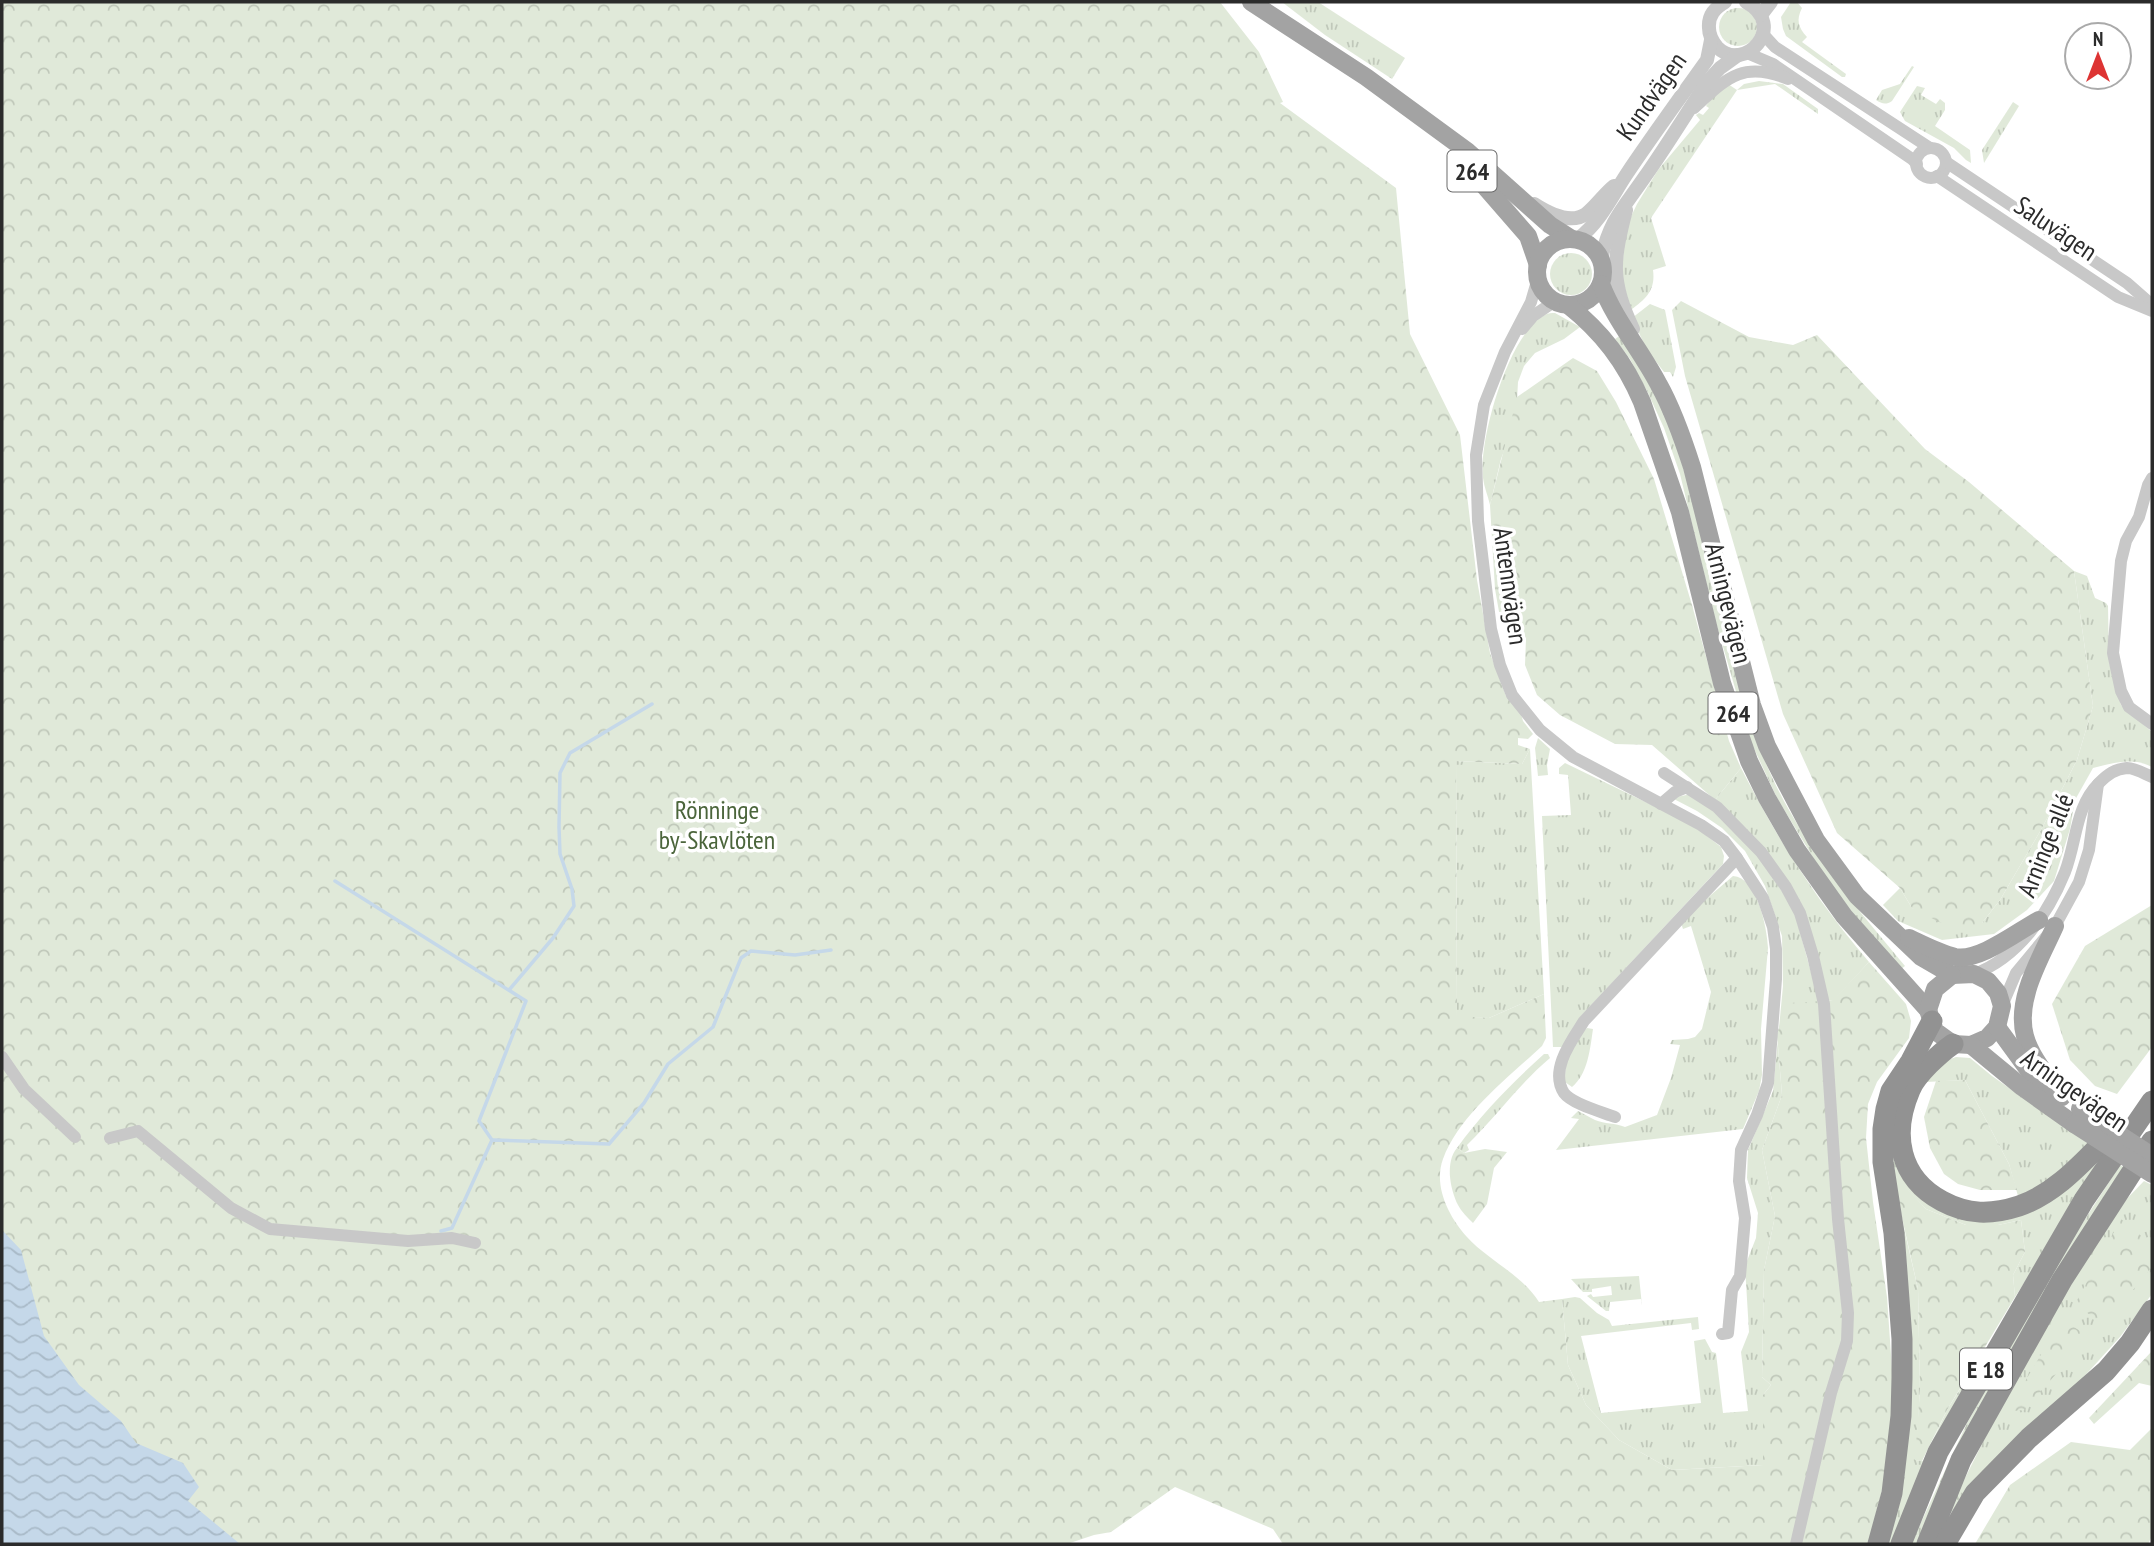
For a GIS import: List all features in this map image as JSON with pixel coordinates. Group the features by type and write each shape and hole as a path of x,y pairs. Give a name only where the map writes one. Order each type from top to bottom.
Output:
{"highway":[{"path":"1878,1544 1892,1493 1901,1416 1902,1378 1902,1339 1894,1233 1884,1162 1884,1129 1891,1091 1911,1061 1930,1015"},
{"path":"1962,1044 1941,1052 1911,1088 1900,1122 1904,1158 1913,1177 1927,1193 1954,1208 1979,1214 2020,1206 2046,1193 2134,1112 2152,1090"},
{"name":"E 18","path":"1901,1544 1938,1452 2084,1200 2152,1101"},
{"name":"E 18","path":"1927,1544 1961,1460 2062,1280 2152,1141"},
{"path":"1945,1544 1975,1493 2029,1438 2106,1371 2130,1343 2152,1310"},
{"path":"2130,1343 2146,1335 2152,1326"}],"main road":[{"name":"264","path":"1251,2 1386,92 1467,151 1550,225 1588,244 1601,260 1604,272 1601,284"},
{"name":"264","path":"1386,92 1461,159 1495,195 1528,236 1544,292 1561,303"},
{"path":"1538,272 1542,254 1550,245 1560,240 1575,239"},
{"path":"1561,303 1578,304 1588,300 1601,284"},
{"name":"Arningevägen","path":"1601,284 1614,313 1659,384 1684,440 1752,705 1767,746 1816,840 1857,895 1922,957 1952,975"},
{"name":"Arningevägen","path":"1561,303 1589,322 1609,344 1642,402 1679,512 1722,683 1749,761 1797,850 1844,916 1930,1015 1936,1031 1962,1044 2022,1087 2152,1156"},
{"path":"1894,930 1934,950 1958,957 1979,954 2047,923"},
{"path":"2047,923 2023,1010 2025,1035 2038,1062 2062,1097"},
{"path":"1930,1015 1935,989 1952,975 1974,974 1988,981 1998,993 2001,1006"},
{"name":"Arningevägen","path":"1962,1044 1987,1038 1997,1027 2001,1006"},
{"name":"Arningevägen","path":"1997,1027 2032,1075 2062,1097 2077,1117 2152,1174"}],"street":[{"name":"Kundvägen","path":"1575,239 1592,228 1625,176 1707,60 1711,40 1709,21 1716,8 1725,2"},
{"path":"1746,2 1755,6 1761,15 1763,34"},
{"path":"1761,15 1771,2"},
{"name":"Kundvägen","path":"1601,260 1607,235 1618,212 1707,82 1720,68 1755,48 1763,34"},
{"name":"Saluvägen","path":"1763,34 1775,47 1930,148 1939,150 1946,162 2127,283 2152,305"},
{"path":"1711,40 1722,52 1743,54"},
{"name":"Saluvägen","path":"1743,54 1773,64 1912,159 1923,174 1937,176 2118,297 2152,311"},
{"name":"Kundvägen","path":"1684,118 1729,77 1740,73 1763,72 1808,88"},
{"path":"1917,164 1921,152 1930,148"},
{"path":"1937,176 1944,170 1946,162"},
{"name":"Kundvägen","path":"1508,188 1550,214 1567,219 1584,215 1625,176"},
{"name":"Kundvägen","path":"1630,197 1617,245 1617,284 1621,304 1659,384"},
{"name":"Antennvägen","path":"1513,340 1531,302 1538,272"},
{"name":"Antennvägen","path":"1561,303 1533,316 1513,340 1504,352 1484,405 1476,455 1478,521 1491,629 1500,665 1512,695 1540,730 1573,757 1701,825 1724,841 1763,898 1773,927 1776,979 1768,1083 1741,1150 1739,1181 1745,1217 1740,1276 1732,1290 1728,1333 1722,1334"},
{"path":"2152,478 2120,561 2113,653 2121,691 2129,707 2152,724"},
{"name":"Arninge allé","path":"2001,1006 2016,973 2047,923 2072,849 2084,801 2110,772 2129,768 2152,777"},
{"path":"1664,773 1717,807 1761,852 1786,887 1800,913 1824,1004 1838,1219 1848,1313 1847,1340 1831,1393 1796,1544"},
{"path":"1626,785 1647,783"},
{"path":"1661,804 1675,792 1687,787"},
{"path":"1615,1117 1578,1103 1565,1094 1560,1081 1561,1063 1568,1045 1584,1021 1737,858"},
{"name":"Arninge allé","path":"1974,974 1992,967 2047,923"},
{"path":"2,1057 24,1088 75,1137"},
{"path":"110,1138 138,1131 230,1208 270,1229 408,1241 452,1238 475,1243"}],"green space":[{"name":"Rönninge by-Skavlöten","path":"2,2 1220,2 1259,52 1283,102 1280,103 1396,188 1410,334 1460,435 1477,580 1490,653 1506,696 1518,703 1523,721 1533,734 1528,739 1518,738 1518,745 1530,749 1522,764 1456,761 1457,1016 1489,1018 1544,994 1546,1038 1542,1046 1473,1112 1450,1143 1440,1169 1444,1201 1467,1237 1523,1283 1539,1302 1562,1299 1568,1365 1586,1405 1619,1440 1672,1470 1763,1465 1763,1395 1771,1385 1762,1377 1764,1270 1775,1216 1762,1150 1782,1095 1777,1034 1786,1004 1833,1000 1869,962 1906,1004 1911,1021 1909,1038 1877,1082 1868,1104 1866,1138 1887,1297 1893,1384 1890,1460 1868,1544 1283,1544 1273,1529 1175,1487 1111,1532 1067,1544 222,1544 139,1447 64,1389 2,1230"},
{"path":"1282,2 1318,2 1405,58 1392,79 1325,35"},
{"path":"1791,2 1797,2 1802,8 1799,23 1807,37 1802,42 1846,74 1845,77 1786,36 1781,17"},
{"path":"1738,8 1751,14 1757,27 1751,40 1738,46 1725,40 1719,27 1725,14"},
{"path":"1912,66 1914,67 1892,101 1884,104 1876,100 1882,90 1900,84"},
{"path":"1759,81 1783,84 1818,109 1818,114 1775,84 1737,90 1744,84"},
{"path":"1728,84 1737,90 1651,218 1666,266 1653,270 1651,290 1628,312 1621,291 1625,229 1637,204 1658,170 1700,120 1696,115 1703,115 1718,90"},
{"path":"1917,86 1925,88 1921,95 1936,104 1940,99 1945,103 1945,110 1935,126 1970,150 1971,163 1954,148 1905,121 1900,112"},
{"path":"2013,102 2019,106 1984,163 1982,150"},
{"path":"1571,253 1586,259 1592,274 1586,289 1571,295 1556,289 1550,274 1556,259"},
{"path":"1681,301 1749,337 1793,345 1817,335 1925,449 1969,482 2074,571 2093,706 2077,760 2042,828 2000,900 1982,923 1966,930 1939,922 1912,908 1900,888 1837,833 1783,714 1685,376 1672,310"},
{"path":"1650,304 1665,310 1676,367 1673,377 1670,372 1664,372 1647,350 1632,318"},
{"path":"1555,313 1580,327 1564,339 1535,353 1524,366 1518,382 1516,419 1501,459 1490,505 1484,481 1483,461 1491,415 1499,389 1519,342 1532,325 1546,314"},
{"path":"1621,335 1655,396 1677,449 1731,658 1763,756 1807,840 1905,966 1900,970 1831,887 1777,798 1750,740 1715,619 1680,474 1648,393 1630,359 1615,339"},
{"path":"1573,358 1597,371 1616,402 1654,479 1729,741 1741,768 1715,800 1652,745 1615,744 1560,715 1537,695 1525,665 1526,638 1501,623 1495,589 1490,505 1517,397"},
{"path":"2074,571 2087,576 2095,598 2108,606 2109,662 2121,705 2152,732 2152,767 2130,762 2093,768 2075,800 2070,829 2054,881 2027,910 1994,934 1942,940 1898,921 1883,905 1900,888 1912,908 1982,923 2000,900 2042,828 2077,760 2093,706"},
{"path":"1538,738 1550,749 1548,775 1538,776 1535,748"},
{"path":"1530,749 1544,994 1489,1018 1457,1017 1456,761 1522,764"},
{"path":"1565,763 1693,825 1721,847 1724,856 1723,864 1581,1016 1563,1047 1553,1047 1542,816 1571,815 1568,775 1559,774 1559,768"},
{"path":"1741,768 1799,869 1869,962 1834,1000 1827,1000 1806,918 1715,800"},
{"path":"1691,794 1705,803 1752,848 1793,907 1819,1001 1779,1033 1783,986 1782,936 1765,886 1745,851 1722,828 1672,798"},
{"path":"1733,876 1748,885 1759,904 1768,948 1761,1029 1762,1075 1759,1091 1743,1129 1556,1150 1579,1119 1571,1118 1578,1111 1599,1121 1625,1127 1657,1115 1680,1045 1670,1044 1672,1040 1695,1037 1702,1029 1711,992 1691,926 1683,929 1681,923"},
{"path":"2152,905 2152,1047 2117,1094 2095,1086 2070,1060 2052,1004 2085,946"},
{"path":"1587,1028 1593,1029 1587,1061 1582,1075 1572,1087 1565,1082 1567,1059 1576,1039"},
{"path":"1778,1042 1782,1095 1762,1150 1775,1216 1764,1270 1762,1377 1771,1385 1763,1395 1763,1465 1672,1470 1619,1440 1586,1405 1568,1365 1562,1299 1580,1298 1609,1320 1612,1326 1698,1317 1699,1329 1692,1330 1691,1323 1581,1336 1601,1413 1701,1403 1694,1341 1705,1339 1712,1352 1716,1353 1723,1413 1748,1411 1741,1352 1749,1332 1745,1266 1756,1238 1758,1213 1747,1178 1748,1150 1773,1091"},
{"path":"1544,1054 1548,1054 1550,1058 1467,1145 1469,1150 1464,1153 1457,1148 1498,1099"},
{"path":"1956,1057 1970,1058 2089,1144 2043,1185 2018,1196 2009,1164 1965,1080 1926,1082 1945,1061"},
{"path":"1965,1080 2009,1164 2017,1190 1980,1190 1958,1184 1944,1174 1930,1148 1924,1117 1936,1081"},
{"path":"1457,1148 1464,1153 1485,1149 1507,1152 1494,1168 1487,1204 1473,1223 1458,1205 1451,1184 1451,1161"},
{"path":"1893,1154 1958,1217 2078,1175 2106,1157 2015,1297 2013,1275 2025,1252 2021,1220 1998,1225 1966,1225 1926,1209 1901,1183 1900,1211 1918,1289 1920,1389 1916,1460 1923,1461 1947,1410 1984,1350 1956,1403 1892,1544 1887,1544 1899,1500 1891,1186"},
{"path":"2120,1165 2125,1168 1918,1544 1911,1544 1967,1423 2056,1264"},
{"path":"2144,1181 2152,1185 2152,1294 2120,1337 2061,1402 1944,1520 1995,1418 2051,1316 2117,1209"},
{"path":"1901,1182 1926,1209 1966,1225 1998,1225 2021,1220 2025,1252 2013,1275 2015,1297 1947,1410 1922,1461 1915,1460 1920,1389 1918,1289 1896,1191"},
{"path":"2121,1219 2147,1244 2152,1267 2104,1325 2075,1304"},
{"path":"1639,1276 1642,1306 1641,1299 1610,1302 1609,1311 1587,1296 1612,1295 1611,1286 1583,1292 1571,1279"},
{"path":"2062,1319 2089,1337 2024,1410 2013,1411 2020,1390"},
{"path":"2152,1351 2152,1386 2139,1383 2094,1424 2089,1418"},
{"path":"2152,1428 2152,1536 2148,1544 1975,1544 2010,1485 2071,1442 2130,1450"}],"water":[{"path":"2,1230 21,1250 44,1336 79,1385 121,1421 136,1443 183,1463 199,1487 188,1501 240,1544 2,1544"}],"waterway":[{"path":"509,990 553,938 574,906 572,889 560,854 560,773 570,753 652,704"},
{"path":"335,881 526,1001 479,1121 492,1140"},
{"path":"441,1231 452,1228 492,1140 609,1144 644,1103 668,1064 713,1027 741,958 751,951 795,955 831,950"}]}
